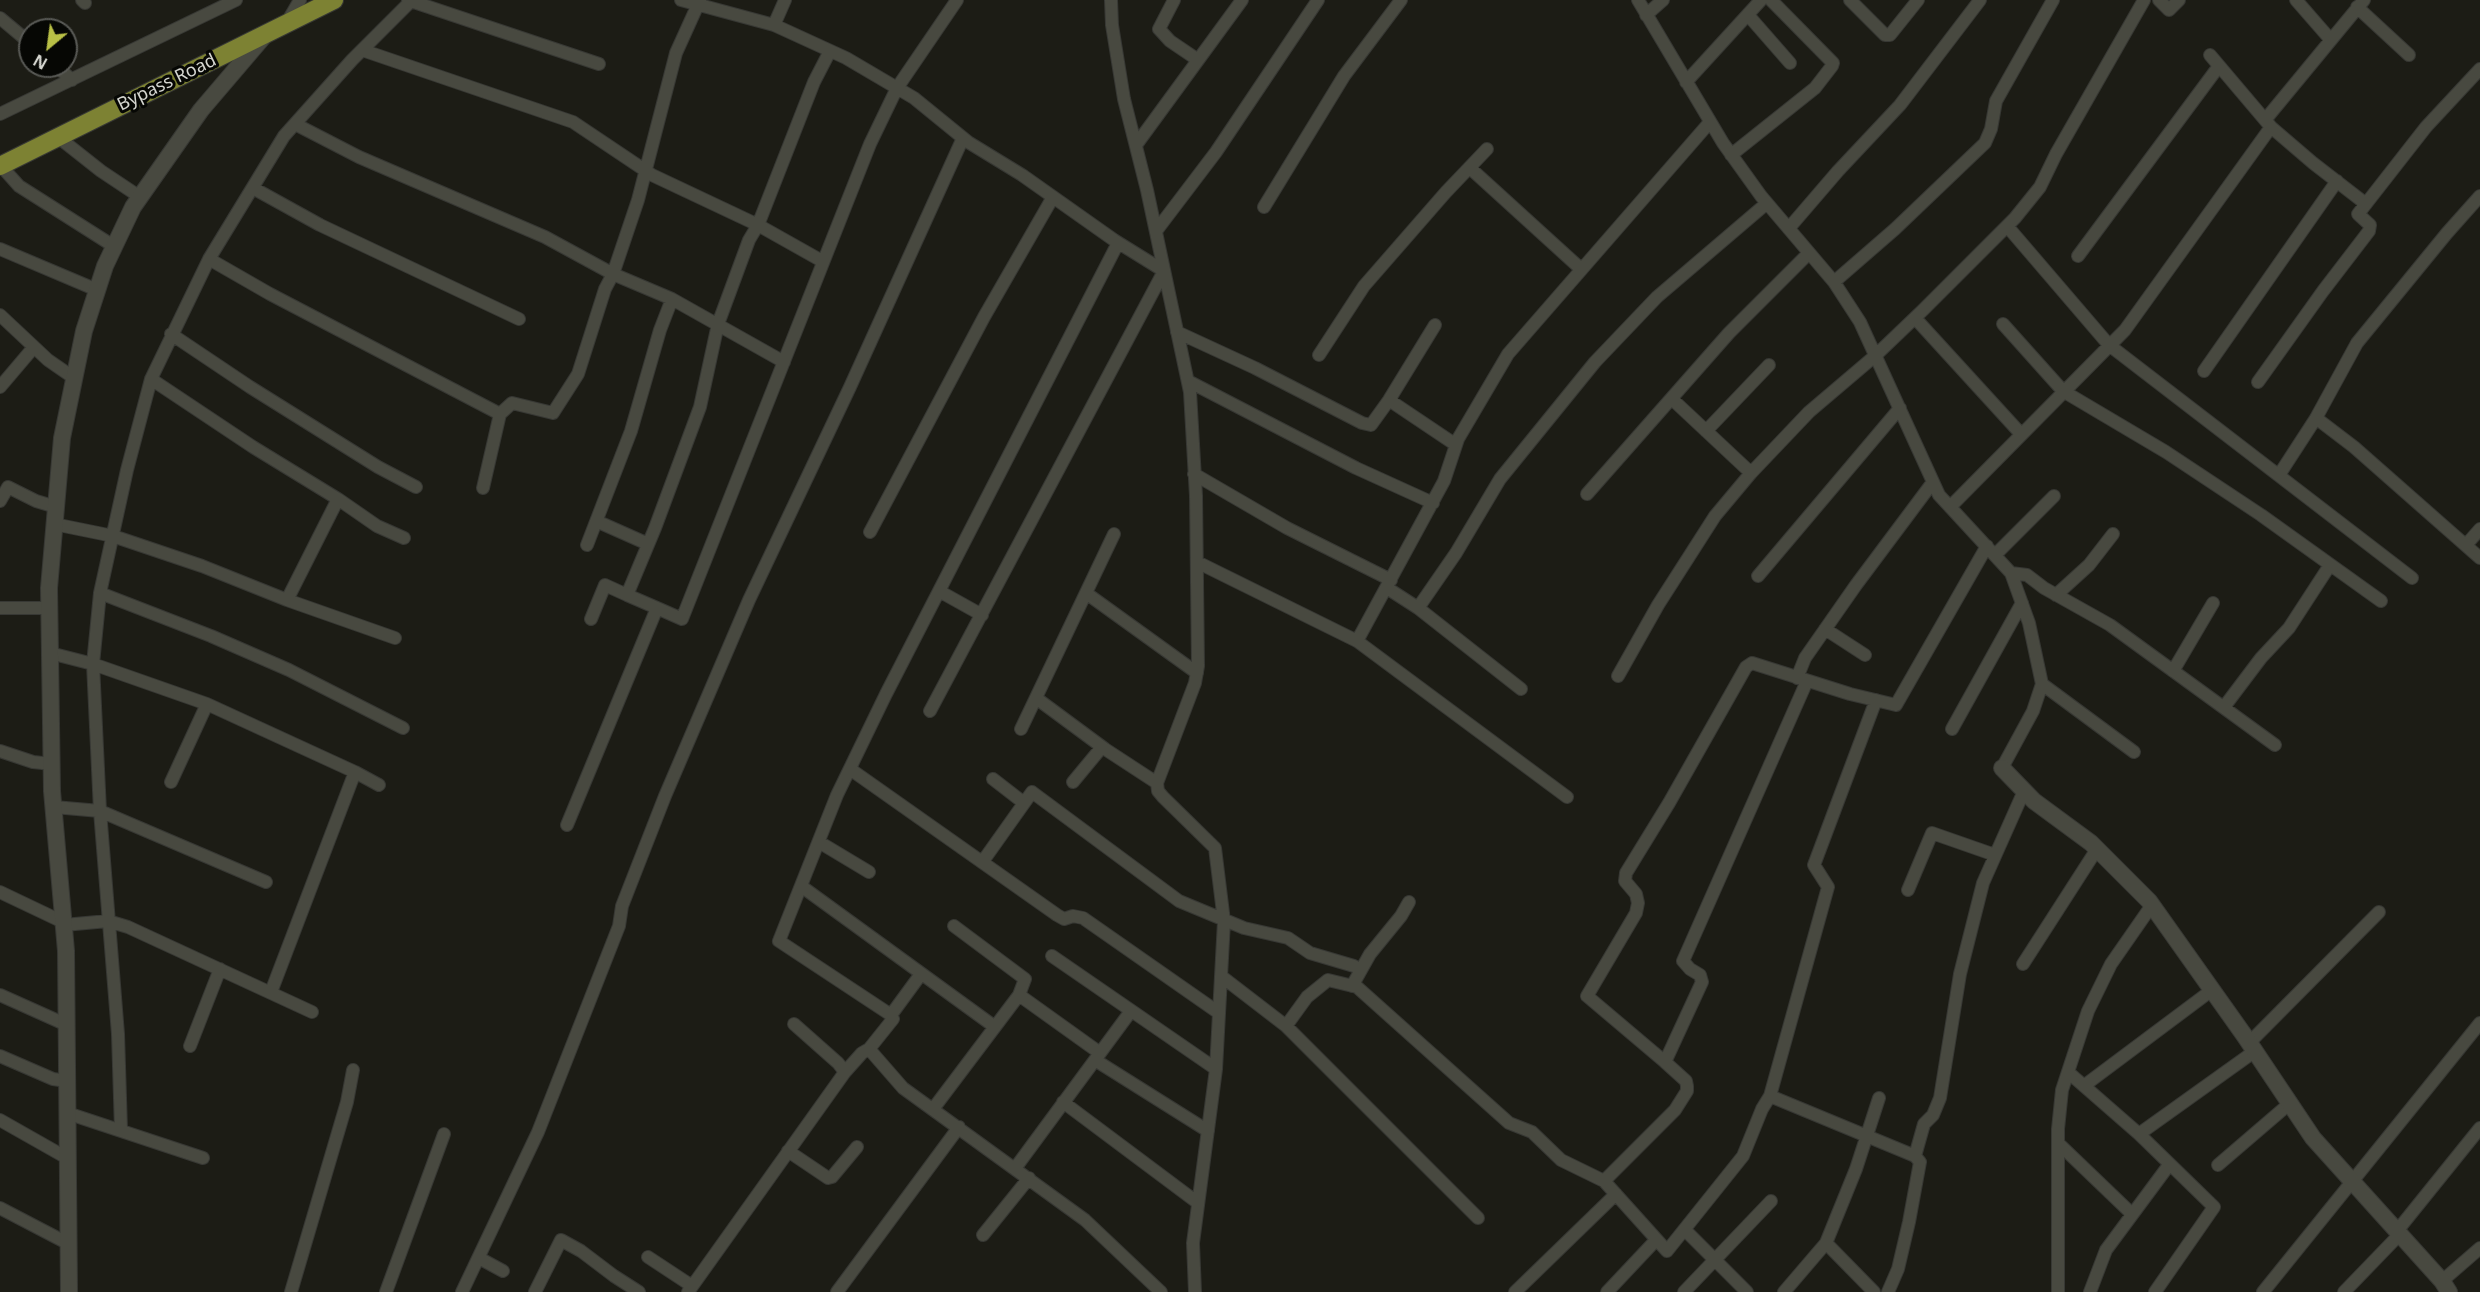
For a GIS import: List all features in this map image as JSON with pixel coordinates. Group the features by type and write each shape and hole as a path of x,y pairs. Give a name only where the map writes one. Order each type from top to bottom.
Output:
{"main road":[{"name":"Bypass Road","path":"0,166 334,0"}],"street":[{"path":"0,114 236,0"},
{"path":"285,25 300,0"},
{"path":"681,0 699,2 774,25 830,51 897,88 914,98 963,138 1164,271"},
{"path":"774,25 785,0"},
{"path":"591,619 605,585 682,619 870,144 897,88 957,0"},
{"path":"1111,0 1124,99 1156,231 1188,381 1194,474 1197,673 1157,783 1158,790 1163,797 1215,848 1224,921 1216,1069 1193,1243 1195,1292"},
{"path":"1174,0 1159,29 1170,41 1198,60"},
{"path":"1136,146 1242,0"},
{"path":"1156,231 1216,152 1318,0"},
{"path":"1263,207 1344,76 1401,0"},
{"path":"1638,0 1731,155 1767,203 1834,282 1860,322 1939,495 2012,573 2029,623 2042,684 2033,711 2002,768 2034,801 2097,849 2152,905 2313,1138 2445,1286 2480,1248"},
{"path":"1647,15 1663,0"},
{"path":"1686,82 1761,0"},
{"path":"1731,155 1815,88 1833,63 1771,0"},
{"path":"1850,0 1885,35 1890,35 1918,0"},
{"path":"1789,228 1838,171 1900,105 1980,0"},
{"path":"1834,282 1895,230 1985,142 1991,129 1996,101 2053,0"},
{"path":"1618,676 1658,605 1715,516 1751,473 1809,412 1876,355 1915,318 2007,226 2040,187 2056,154 2144,0"},
{"path":"2158,0 2169,10 2179,0"},
{"path":"2296,0 2330,39"},
{"path":"121,1130 118,1034 100,812 93,664 99,593 112,536 151,379 171,334 209,259 285,136 409,1 598,64"},
{"path":"483,488 500,414 512,403 553,413 578,374 646,171 676,53 699,2"},
{"path":"1950,507 2109,345 2142,308 2268,123 2330,39 2360,4 2409,55"},
{"path":"1748,15 1790,63"},
{"path":"0,18 18,34"},
{"path":"69,1292 67,1025 63,924 52,764 49,608 62,438 84,331 114,247 140,197 201,110 266,34"},
{"path":"362,50 573,122 646,171 758,225 822,261"},
{"path":"627,595 700,406 718,324 749,240 758,225 814,82 830,51"},
{"path":"2210,55 2268,123 2366,204"},
{"path":"2078,256 2219,66"},
{"path":"2258,382 2368,231 2370,225 2358,214 2426,127 2480,69"},
{"path":"1357,641 1433,503 1444,481 1456,445 1508,354 1710,122"},
{"path":"295,124 358,157 545,237 613,274 672,299 784,362"},
{"path":"58,137 101,171 140,197"},
{"path":"462,1292 538,1132 619,926 622,906 664,796 749,600 850,387 963,138"},
{"path":"1319,355 1364,286 1487,149"},
{"path":"0,166 19,186 114,247"},
{"path":"1470,168 1581,269"},
{"path":"2204,371 2337,181"},
{"path":"253,188 320,225 519,318"},
{"path":"2278,475 2316,418 2357,343 2480,196"},
{"path":"870,532 984,317 1053,197"},
{"path":"1418,608 1456,552 1500,478 1595,362 1657,297 1767,203"},
{"path":"2007,226 2109,345 2412,578"},
{"path":"891,1015 779,941 850,769 939,591 1119,243"},
{"path":"0,249 98,290"},
{"path":"1587,494 1729,333 1809,253"},
{"path":"209,259 270,294 500,414"},
{"path":"930,711 1164,271"},
{"path":"587,545 631,431 660,330 672,299"},
{"path":"0,315 34,347 74,378"},
{"path":"1915,318 2020,434"},
{"path":"2003,324 2063,391 2166,452 2381,601"},
{"path":"1177,332 1362,423 1371,425 1435,325"},
{"path":"171,334 250,387 378,467 416,487"},
{"path":"0,387 34,347"},
{"path":"1706,431 1769,365"},
{"path":"151,379 252,447 338,499 377,526 404,538"},
{"path":"1188,381 1356,468 1433,503"},
{"path":"1672,399 1751,473"},
{"path":"1389,400 1456,445"},
{"path":"1758,576 1900,408"},
{"path":"2316,418 2354,447 2480,558"},
{"path":"1194,474 1389,584 1521,689"},
{"path":"1665,1062 1702,982 1700,975 1683,961 1802,679 1806,658 1933,482"},
{"path":"0,501 4,485 36,501 56,507"},
{"path":"1604,1181 1675,1110 1687,1091 1686,1081 1587,996 1636,913 1638,903 1636,894 1625,881 1626,873 1669,803 1746,667 1752,663 1896,705 1991,550 2054,496"},
{"path":"287,600 338,499"},
{"path":"54,524 112,536 202,566 287,600 395,638"},
{"path":"603,524 648,544"},
{"path":"2466,545 2480,529"},
{"path":"1021,729 1114,534"},
{"path":"2056,595 2089,565 2113,534"},
{"path":"1197,562 1357,641 1567,797"},
{"path":"2224,707 2261,658 2289,628 2331,566"},
{"path":"2012,573 2027,575 2056,595 2110,625 2275,745"},
{"path":"939,591 981,615"},
{"path":"99,593 210,636 279,666 403,728"},
{"path":"1086,593 1197,673"},
{"path":"1952,729 2022,603"},
{"path":"2173,671 2213,603"},
{"path":"0,608 49,608"},
{"path":"567,825 657,608"},
{"path":"1826,629 1866,655"},
{"path":"50,653 93,664 207,704 379,785"},
{"path":"2042,684 2134,752"},
{"path":"1036,698 1102,747 1157,783"},
{"path":"1286,1026 1307,997 1328,980 1357,987 1509,1123 1532,1132 1561,1160 1604,1181 1667,1251 1743,1156 1762,1109 1770,1096 1828,887 1814,866 1876,700"},
{"path":"171,782 207,704"},
{"path":"1073,782 1102,747"},
{"path":"0,751 33,762 52,764"},
{"path":"850,769 1057,915 1064,919 1073,916 1083,918 1219,1012"},
{"path":"271,992 355,772"},
{"path":"993,779 1024,803"},
{"path":"1915,1156 1924,1124 1933,1115 1940,1098 1960,974 1983,883 2025,791"},
{"path":"983,861 1032,792 1179,901 1244,928 1288,938 1310,953 1354,966"},
{"path":"54,807 100,812 266,882"},
{"path":"1908,890 1932,833 1995,855"},
{"path":"819,842 869,872"},
{"path":"2023,964 2097,849"},
{"path":"801,886 994,1027"},
{"path":"0,892 63,924 108,921 128,927 312,1012"},
{"path":"1352,986 1370,954 1401,916 1409,902"},
{"path":"2058,1292 2058,1143 2062,1090 2092,1001 2111,964 2152,905"},
{"path":"2139,1134 2252,1047 2379,912"},
{"path":"933,1109 1019,995 1025,979 954,926"},
{"path":"1052,956 1216,1069"},
{"path":"190,1046 220,969"},
{"path":"648,1257 690,1289 845,1072 862,1053 869,1049 892,1019 891,1015 921,974"},
{"path":"1221,976 1286,1026 1478,1218"},
{"path":"2085,1085 2212,990"},
{"path":"0,995 67,1025"},
{"path":"1019,995 1097,1056 1208,1131"},
{"path":"1016,1167 1131,1011"},
{"path":"2263,1292 2480,1023"},
{"path":"794,1024 845,1072"},
{"path":"869,1049 903,1088 1016,1167 1085,1220 1161,1292"},
{"path":"0,1056 53,1079 67,1081"},
{"path":"291,1292 347,1102 352,1070"},
{"path":"2068,1072 2139,1134 2214,1207 2155,1292"},
{"path":"1770,1096 1915,1156 1920,1162 1898,1269 1888,1292"},
{"path":"1784,1292 1826,1243 1841,1210 1879,1098"},
{"path":"1064,1102 1198,1203"},
{"path":"2218,1165 2289,1104"},
{"path":"67,1113 203,1158"},
{"path":"0,1120 67,1158"},
{"path":"837,1292 958,1127"},
{"path":"2344,1292 2398,1232 2480,1128"},
{"path":"386,1292 444,1134"},
{"path":"2058,1143 2132,1215"},
{"path":"788,1151 828,1178 832,1178 857,1147"},
{"path":"2090,1292 2106,1250 2169,1165"},
{"path":"983,1235 1029,1178"},
{"path":"1515,1292 1616,1194"},
{"path":"1684,1292 1771,1201"},
{"path":"0,1208 69,1244"},
{"path":"1685,1230 1747,1292"},
{"path":"535,1292 561,1240 582,1251 639,1292"},
{"path":"1607,1292 1656,1240"},
{"path":"1826,1243 1874,1292"},
{"path":"479,1258 503,1271"}]}
